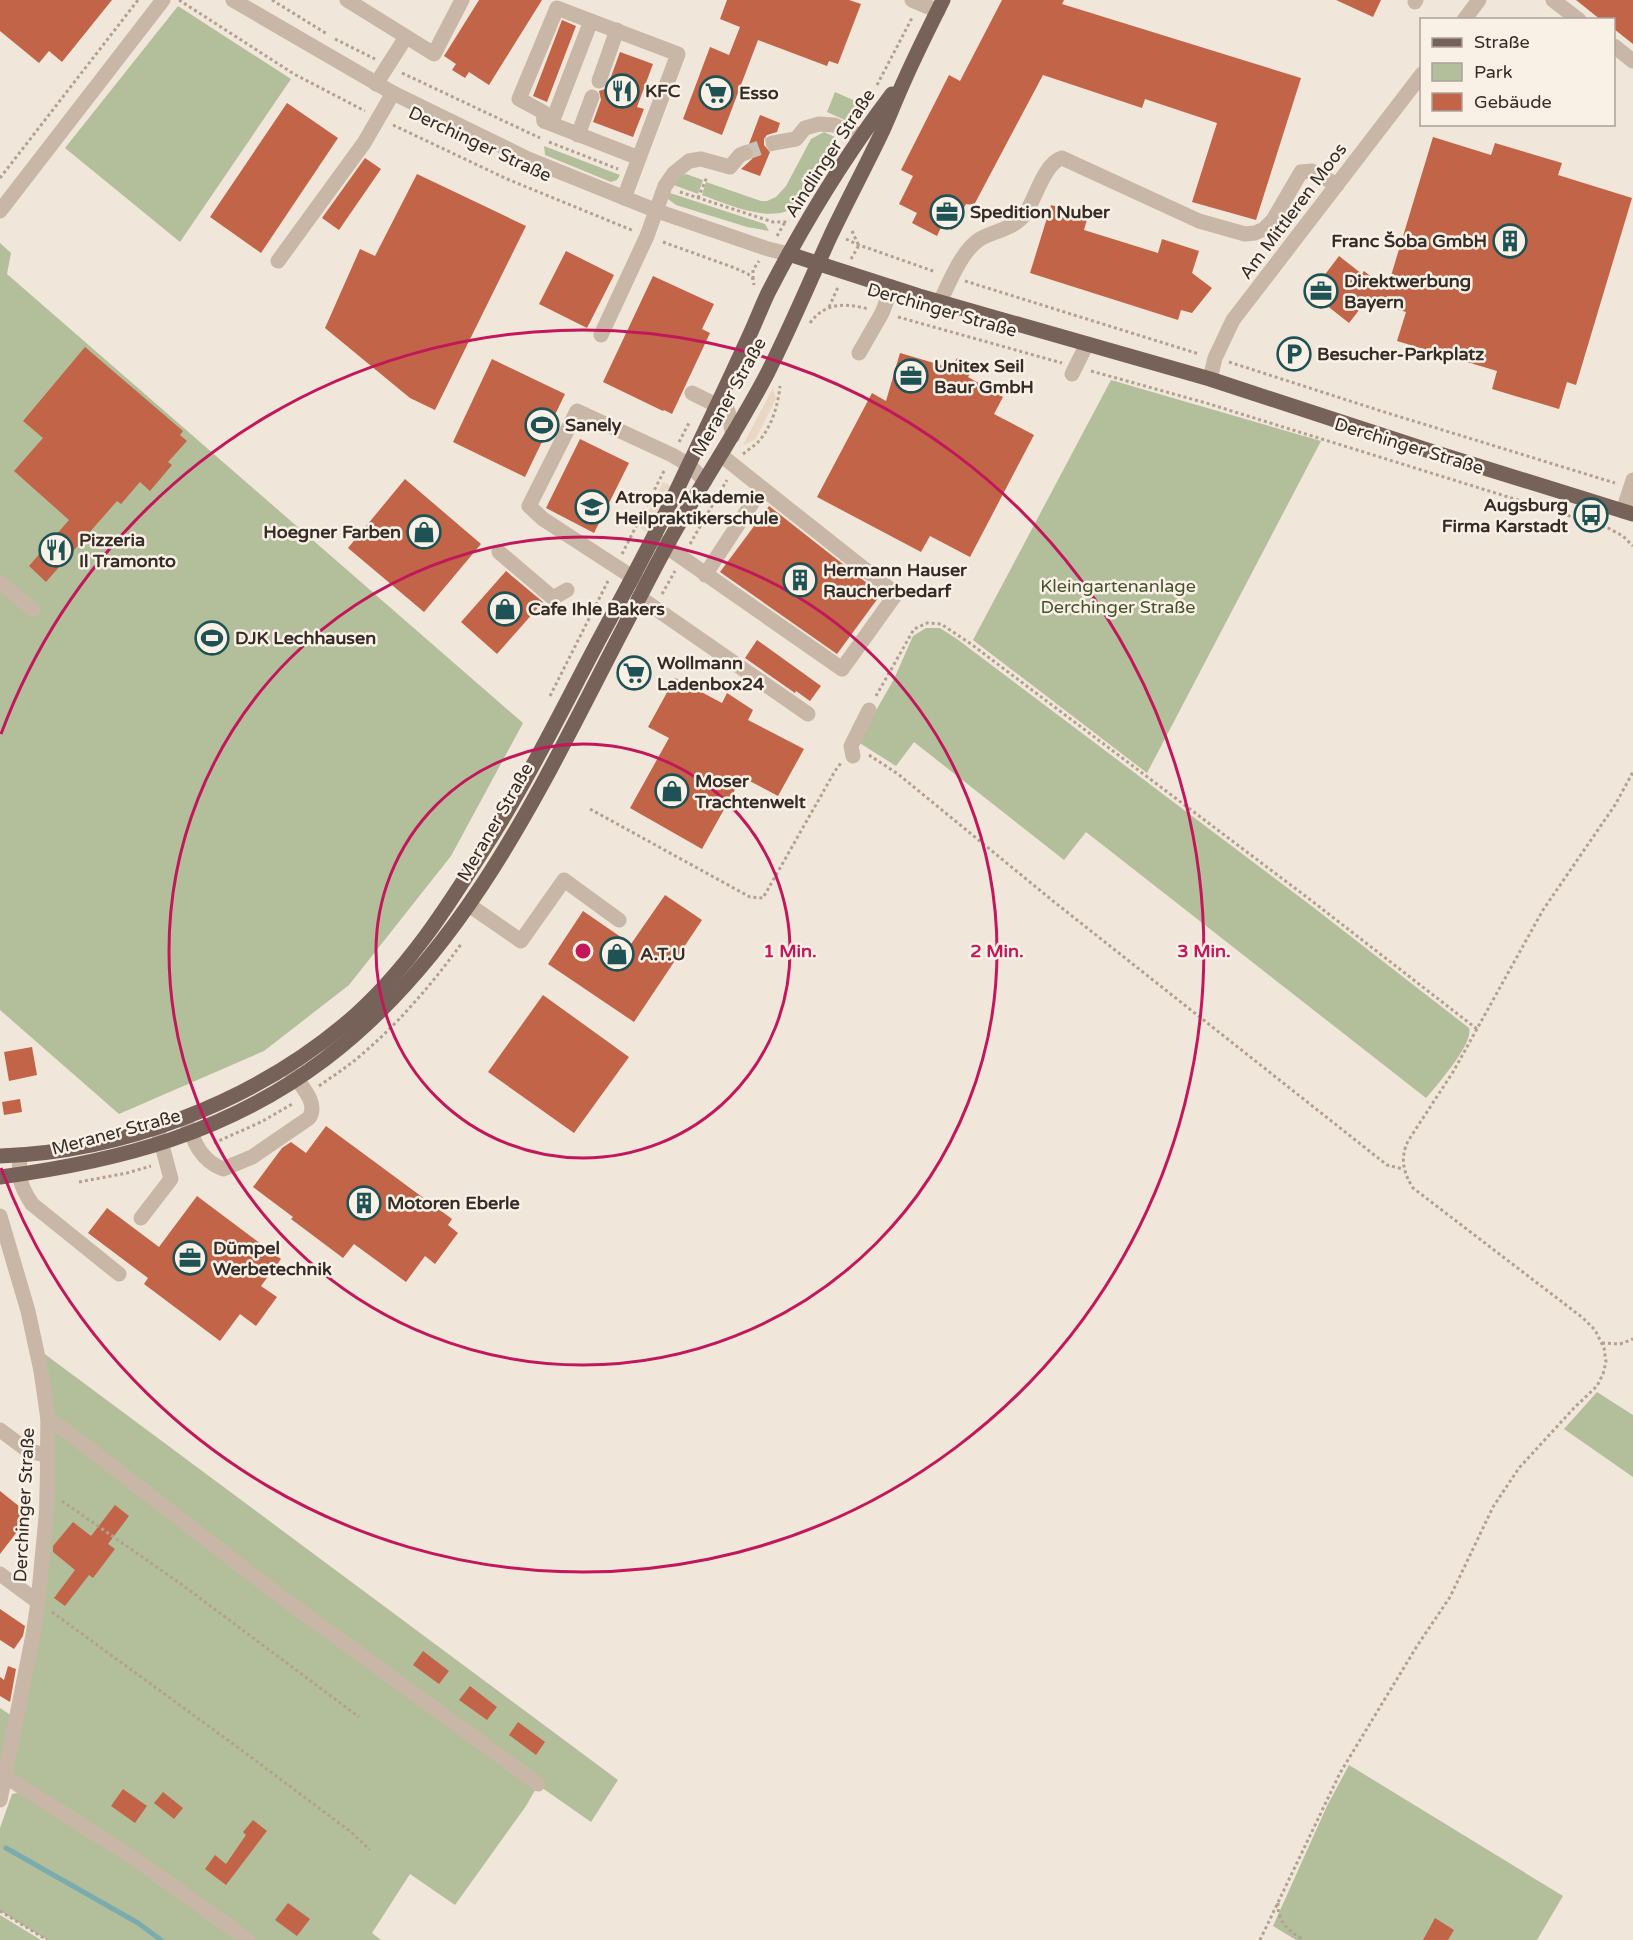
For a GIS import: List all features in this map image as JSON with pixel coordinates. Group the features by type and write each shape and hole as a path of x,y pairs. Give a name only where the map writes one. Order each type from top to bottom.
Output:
{"main road":[{"name":"Aindlinger Straße","path":"818,263 884,129 941,5"},
{"name":"Aindlinger Straße","path":"789,254 827,188 861,136 907,75"},
{"name":"Derchinger Straße","path":"789,254 940,302 1209,379 1628,513"},
{"name":"Meraner Straße","path":"0,1177 88,1162 162,1143 191,1133 256,1104 296,1080 364,1027 422,967 492,871 530,804 639,587 660,542 689,465 789,254"},
{"name":"Meraner Straße","path":"660,542 705,481 733,436 802,302 818,263"},
{"name":"Meraner Straße","path":"0,1156 88,1146 185,1118 287,1066 345,1024 374,997 447,908 521,789 639,587"}],"street":[{"path":"0,211 163,0"},
{"name":"Derchinger Straße","path":"233,0 376,84 528,159 657,211 789,254"},
{"path":"347,0 434,54 462,0"},
{"path":"912,0 941,5"},
{"path":"1466,18 1479,0"},
{"path":"1553,0 1576,18"},
{"path":"544,121 543,112 519,99 557,8 678,54 624,198"},
{"path":"544,121 554,117 591,21"},
{"path":"598,81 617,30"},
{"path":"376,84 406,37"},
{"path":"1615,47 1633,61"},
{"name":"Am Mittleren Moos","path":"1209,379 1215,358 1233,320 1420,77"},
{"path":"278,261 364,143 393,93"},
{"path":"578,135 592,97"},
{"path":"544,121 639,158"},
{"path":"773,143 796,139 805,128 819,124 834,125 861,136"},
{"path":"601,335 647,236 665,186 674,173 689,161 701,159 730,167 740,155 745,153"},
{"path":"940,302 952,277 972,246 979,240 1010,227 1026,213 1049,167 1055,160 1062,158 1199,221 1245,234 1255,234 1264,230 1273,220 1301,172 1312,171 1337,185"},
{"path":"859,353 882,313 892,287"},
{"path":"1074,370 1087,344"},
{"path":"697,395 728,411 733,436"},
{"path":"705,481 689,465 672,455 577,411 529,506 543,519 615,567 808,714"},
{"path":"660,542 842,669 896,594 721,455"},
{"path":"1628,513 1632,483"},
{"path":"705,575 762,488"},
{"path":"499,552 553,598 567,591"},
{"path":"0,582 33,610"},
{"path":"853,756 851,746 869,710"},
{"path":"469,905 521,940 564,880 619,920"},
{"path":"185,1118 198,1149 214,1166 223,1169 252,1157 309,1118 313,1112 313,1104 287,1066"},
{"path":"141,1218 171,1179 157,1127"},
{"path":"20,1155 18,1174 23,1191 32,1204 119,1274"},
{"name":"Derchinger Straße","path":"0,1216 28,1311 41,1371 48,1420 48,1497 38,1602 0,1800"},
{"path":"48,1420 61,1427 276,1593 538,1784"},
{"path":"0,1430 27,1450 48,1456"},
{"path":"0,1574 38,1602"},
{"path":"6,1777 135,1859 248,1940"}],"path":[{"path":"0,178 138,0"},
{"name":"Derchinger Straße","path":"179,0 294,74 378,118 507,179 647,236 735,268 753,279 754,289"},
{"name":"Derchinger Straße","path":"272,0 331,37 387,66 538,138 632,175"},
{"path":"698,198 714,161"},
{"path":"665,186 758,218 785,222"},
{"name":"Derchinger Straße","path":"859,245 952,277 1247,367 1381,411 1632,483"},
{"name":"Derchinger Straße","path":"802,302 823,310 843,304 882,313 1074,370 1206,403 1576,517 1608,528 1623,536 1633,546"},
{"name":"Meraner Straße","path":"550,696 672,455 697,395"},
{"path":"869,710 914,629 927,622 941,624 971,644 1308,898 1477,1029"},
{"path":"590,809 750,897 763,898 835,771 846,758 867,754 898,774 1053,901 1387,1165 1403,1169"},
{"path":"1260,1940 1340,1773 1417,1646 1450,1597 1493,1507 1519,1468 1597,1386 1603,1374 1606,1362 1602,1343 1595,1330 1583,1318 1413,1188 1403,1169 1403,1153 1408,1141 1453,1072 1544,910 1616,805 1633,772"},
{"path":"1602,1343 1620,1344 1633,1339"},
{"path":"48,1497 66,1502 181,1584 358,1717"},
{"path":"38,1602 253,1758 351,1832 370,1850"},
{"path":"1278,1902 1277,1912 1281,1922 1304,1940"},
{"path":"0,1911 47,1940"}],"green space":[{"path":"178,6 291,79 180,242 65,148"},
{"path":"835,92 860,103 847,121 827,112"},
{"path":"824,132 837,138 807,193 796,206 775,214 762,213 749,211 702,195 706,182 761,201 776,197 786,186 811,139"},
{"path":"544,146 620,175 617,180 611,182 545,155"},
{"path":"686,174 703,180 698,194 671,184"},
{"path":"670,193 765,224 769,231 747,227 676,205 668,199"},
{"name":"DJK Lechhausen","path":"0,243 11,253 7,274 523,723 451,856 349,985 264,1051 119,1114 0,1010"},
{"name":"Kleingartenanlage Derchinger Straße","path":"1111,380 1321,441 1147,773 973,640"},
{"path":"926,628 940,628 957,639 1309,904 1469,1028 1469,1035 1460,1053 1426,1098 1086,832 1064,860 914,742 896,766 858,742 894,679 913,636"},
{"path":"42,1352 618,1780 591,1822 538,1785 526,1806 455,1905 410,1874 372,1933 381,1940 248,1940 6,1777 38,1602"},
{"path":"1597,1392 1633,1415 1633,1477 1564,1429"},
{"path":"0,1708 12,1716 0,1779"},
{"path":"1349,1765 1563,1896 1537,1940 1296,1940 1273,1926 1327,1806"},
{"path":"21,1792 133,1865 237,1940 47,1940 0,1911 0,1828 12,1794"},
{"path":"0,1915 41,1940 0,1940"}],"shaded area":[{"path":"773,388 776,399 755,440 743,445"},
{"path":"663,482 671,486 647,532 640,528"}],"building":[{"path":"0,0 112,0 62,62 49,51 39,63 0,31"},
{"path":"479,0 542,0 489,85 469,72 465,78 452,70 456,64 444,56"},
{"path":"727,0 849,0 861,4 838,64 829,61 827,66 758,40 722,135 683,119 710,47 729,55 740,27 720,19"},
{"path":"1002,0 1064,0 1062,4 1301,78 1256,220 1192,202 1217,123 1145,99 1142,108 1043,75 974,205 966,204 952,230 942,225 937,236 912,223 917,213 899,204 913,176 901,170 949,75 960,81"},
{"path":"1336,0 1381,0 1373,17"},
{"path":"1576,0 1633,0 1633,44 1615,30 1615,18 1598,18"},
{"path":"562,20 576,26 547,102 533,96"},
{"name":"KFC","path":"620,52 653,64 637,107 644,109 633,137 593,122 601,100 599,91 608,85"},
{"path":"287,103 338,138 261,253 210,217"},
{"path":"760,115 780,123 777,132 767,135 764,139 764,145 770,152 760,176 741,169 754,155 754,149 749,144"},
{"name":"Franc Šoba GmbH","path":"1433,137 1491,155 1495,143 1562,163 1558,175 1632,198 1576,385 1567,382 1559,409 1492,389 1497,371 1397,341 1406,312 1367,300 1349,323 1311,293 1339,256 1362,274 1364,271 1387,289"},
{"path":"365,158 381,169 339,230 322,218"},
{"path":"417,174 526,226 435,410 410,398 325,328 360,249 375,256"},
{"path":"1051,205 1088,216 1084,230 1158,253 1162,239 1199,251 1192,273 1212,288 1192,313 1181,310 1178,320 1030,273"},
{"path":"566,251 614,275 587,328 539,304"},
{"path":"653,276 714,304 702,329 710,333 672,414 603,382"},
{"path":"85,347 183,431 180,435 187,441 168,462 172,465 150,491 140,482 121,504 117,501 46,582 29,566 69,520 14,471 43,438 23,421"},
{"path":"900,353 951,368 957,358 974,367 968,377 1003,397 994,414 1034,435 970,557 930,536 921,552 817,497 872,393 886,401"},
{"path":"492,359 565,394 525,477 453,442"},
{"path":"580,439 629,463 594,533 546,508"},
{"path":"405,479 481,544 424,612 348,548"},
{"name":"Hermann Hauser Raucherbedarf","path":"769,506 881,594 837,654 720,572"},
{"name":"Cafe Ihle Bakers","path":"506,571 543,602 497,654 461,622"},
{"path":"757,640 821,686 810,701 745,658"},
{"path":"633,660 645,666 635,684 624,677"},
{"path":"675,678 722,703 727,693 753,710 748,720 804,749 778,796 742,777 702,849 630,808 669,738 648,727"},
{"name":"A.T.U","path":"665,895 702,920 634,1022 548,964 583,911 631,944"},
{"path":"543,995 629,1057 574,1133 488,1072"},
{"path":"32,1047 37,1075 9,1081 4,1052"},
{"path":"20,1099 22,1112 4,1115 2,1102"},
{"name":"Motoren Eberle","path":"326,1126 452,1219 448,1225 458,1233 435,1264 425,1256 406,1282 354,1244 343,1258 253,1187 282,1148 291,1142 306,1153"},
{"path":"197,1196 281,1259 261,1286 277,1297 256,1326 240,1314 220,1341 144,1284 148,1278 88,1233 107,1208 159,1247"},
{"path":"0,1491 30,1515 0,1554"},
{"path":"115,1505 129,1516 108,1544 115,1549 93,1578 89,1575 65,1606 54,1598 75,1570 53,1552 53,1546 73,1522 91,1536"},
{"path":"0,1609 25,1626 23,1636 14,1649 0,1640"},
{"path":"423,1651 449,1671 439,1684 413,1665"},
{"path":"8,1666 16,1669 10,1702 0,1696 0,1677 4,1680"},
{"path":"470,1686 497,1707 487,1720 459,1700"},
{"path":"518,1722 545,1742 536,1755 509,1735"},
{"path":"123,1789 147,1806 135,1823 111,1806"},
{"path":"163,1792 183,1808 174,1819 154,1803"},
{"path":"253,1820 267,1831 226,1885 205,1869 215,1855 226,1864 246,1835 243,1832"},
{"path":"288,1903 310,1919 297,1936 275,1920"},
{"path":"1435,1918 1454,1930 1448,1940 1423,1940"}],"waterway":[{"path":"6,1848 138,1923 161,1940"}],"tunnel":[{"path":"745,153 773,143"}],"place":[{"name":"KFC","path":"622,91"},
{"name":"Esso","path":"716,93"},
{"name":"Spedition Nuber","path":"947,212"},
{"name":"Franc Šoba GmbH","path":"1510,241"},
{"name":"Direktwerbung Bayern","path":"1321,291"},
{"name":"Besucher-Parkplatz","path":"1294,354"},
{"name":"Unitex Seil Baur GmbH","path":"911,376"},
{"name":"Sanely","path":"542,425"},
{"name":"Atropa Akademie Heilpraktikerschule","path":"592,507"},
{"name":"Augsburg Firma Karstadt","path":"1591,515"},
{"name":"Hoegner Farben","path":"424,532"},
{"name":"Pizzeria Il Tramonto","path":"56,550"},
{"name":"Hermann Hauser Raucherbedarf","path":"800,580"},
{"name":"Cafe Ihle Bakers","path":"505,609"},
{"name":"DJK Lechhausen","path":"212,638"},
{"name":"Wollmann Ladenbox24","path":"634,673"},
{"name":"Moser Trachtenwelt","path":"672,791"},
{"name":"A.T.U","path":"617,954"},
{"name":"Motoren Eberle","path":"364,1203"},
{"name":"Dümpel Werbetechnik","path":"190,1258"}]}
